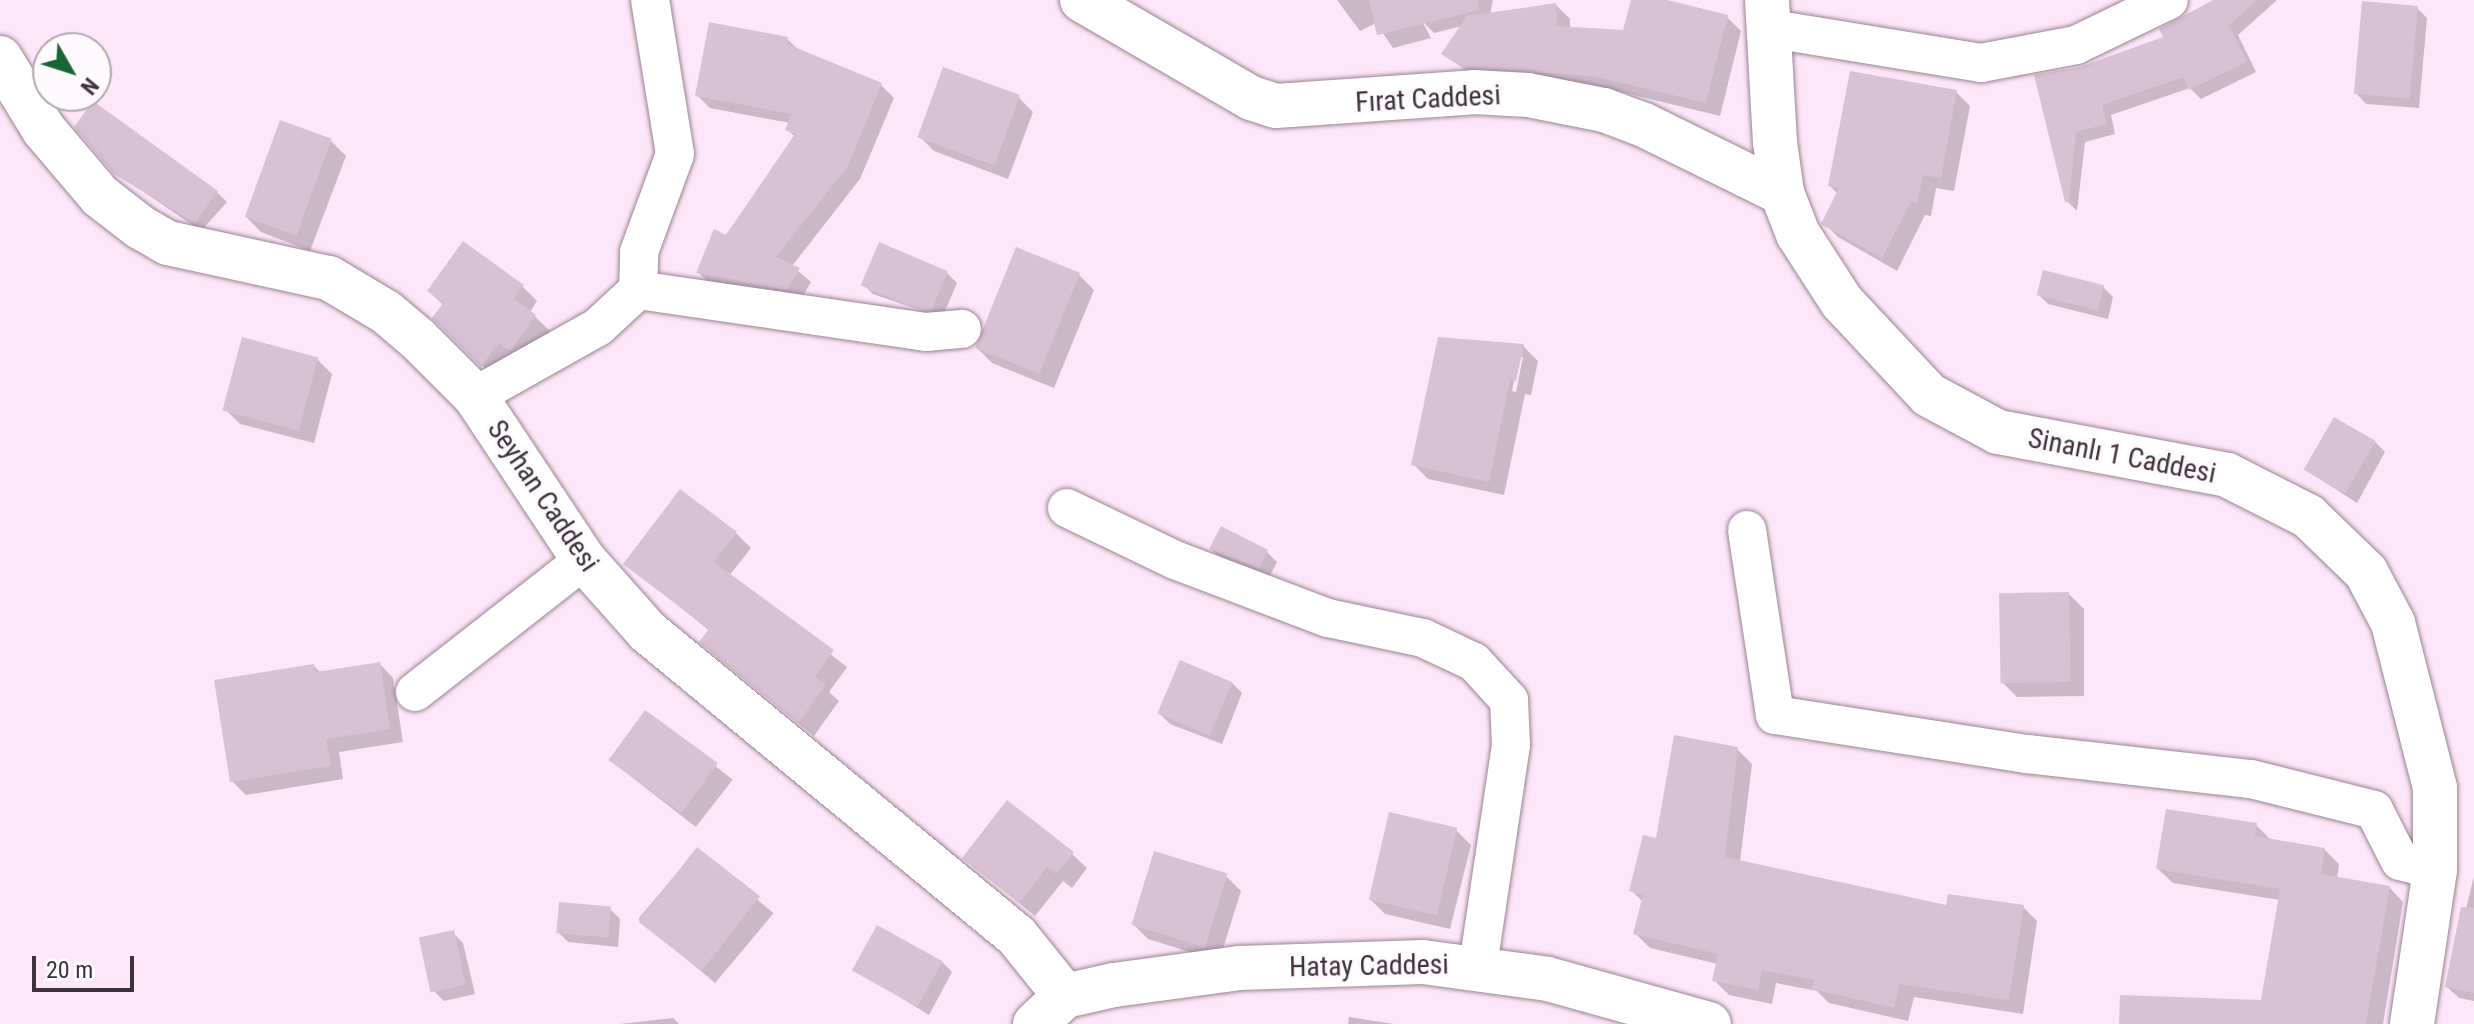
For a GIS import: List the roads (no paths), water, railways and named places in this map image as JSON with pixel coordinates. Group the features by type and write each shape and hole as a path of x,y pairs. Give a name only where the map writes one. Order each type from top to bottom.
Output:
{"street":[{"path":"475,396 598,327 638,290 639,252 675,154 650,0"},
{"name":"Fırat Caddesi","path":"1082,0 1251,98 1276,106 1474,92 1528,95 1604,110 1644,125 1782,193"},
{"path":"1770,14 1981,63 2076,45 2169,0"},
{"name":"Sinanlı 1 Caddesi","path":"1770,14 1782,193 1798,234 1842,302 1929,395 1966,418 2043,442 2227,475 2273,494 2339,542 2380,595 2411,682 2435,788 2435,870 2408,1021"},
{"name":"Seyhan Caddesi","path":"0,58 44,130 100,196 140,227 168,243 329,278 386,312 475,396 584,560 648,632 1016,935 1050,1010"},
{"path":"638,290 926,332 962,329"},
{"path":"1067,508 1175,560 1328,618 1423,638 1474,662 1509,700 1511,745 1478,966"},
{"path":"1747,530 1775,715 2027,754 2251,779 2374,810 2400,861 2435,870"},
{"path":"415,692 584,560"},
{"name":"Hatay Caddesi","path":"1050,1010 1239,968 1423,962 1478,966 1548,979 1626,1014 1709,1024"}]}
